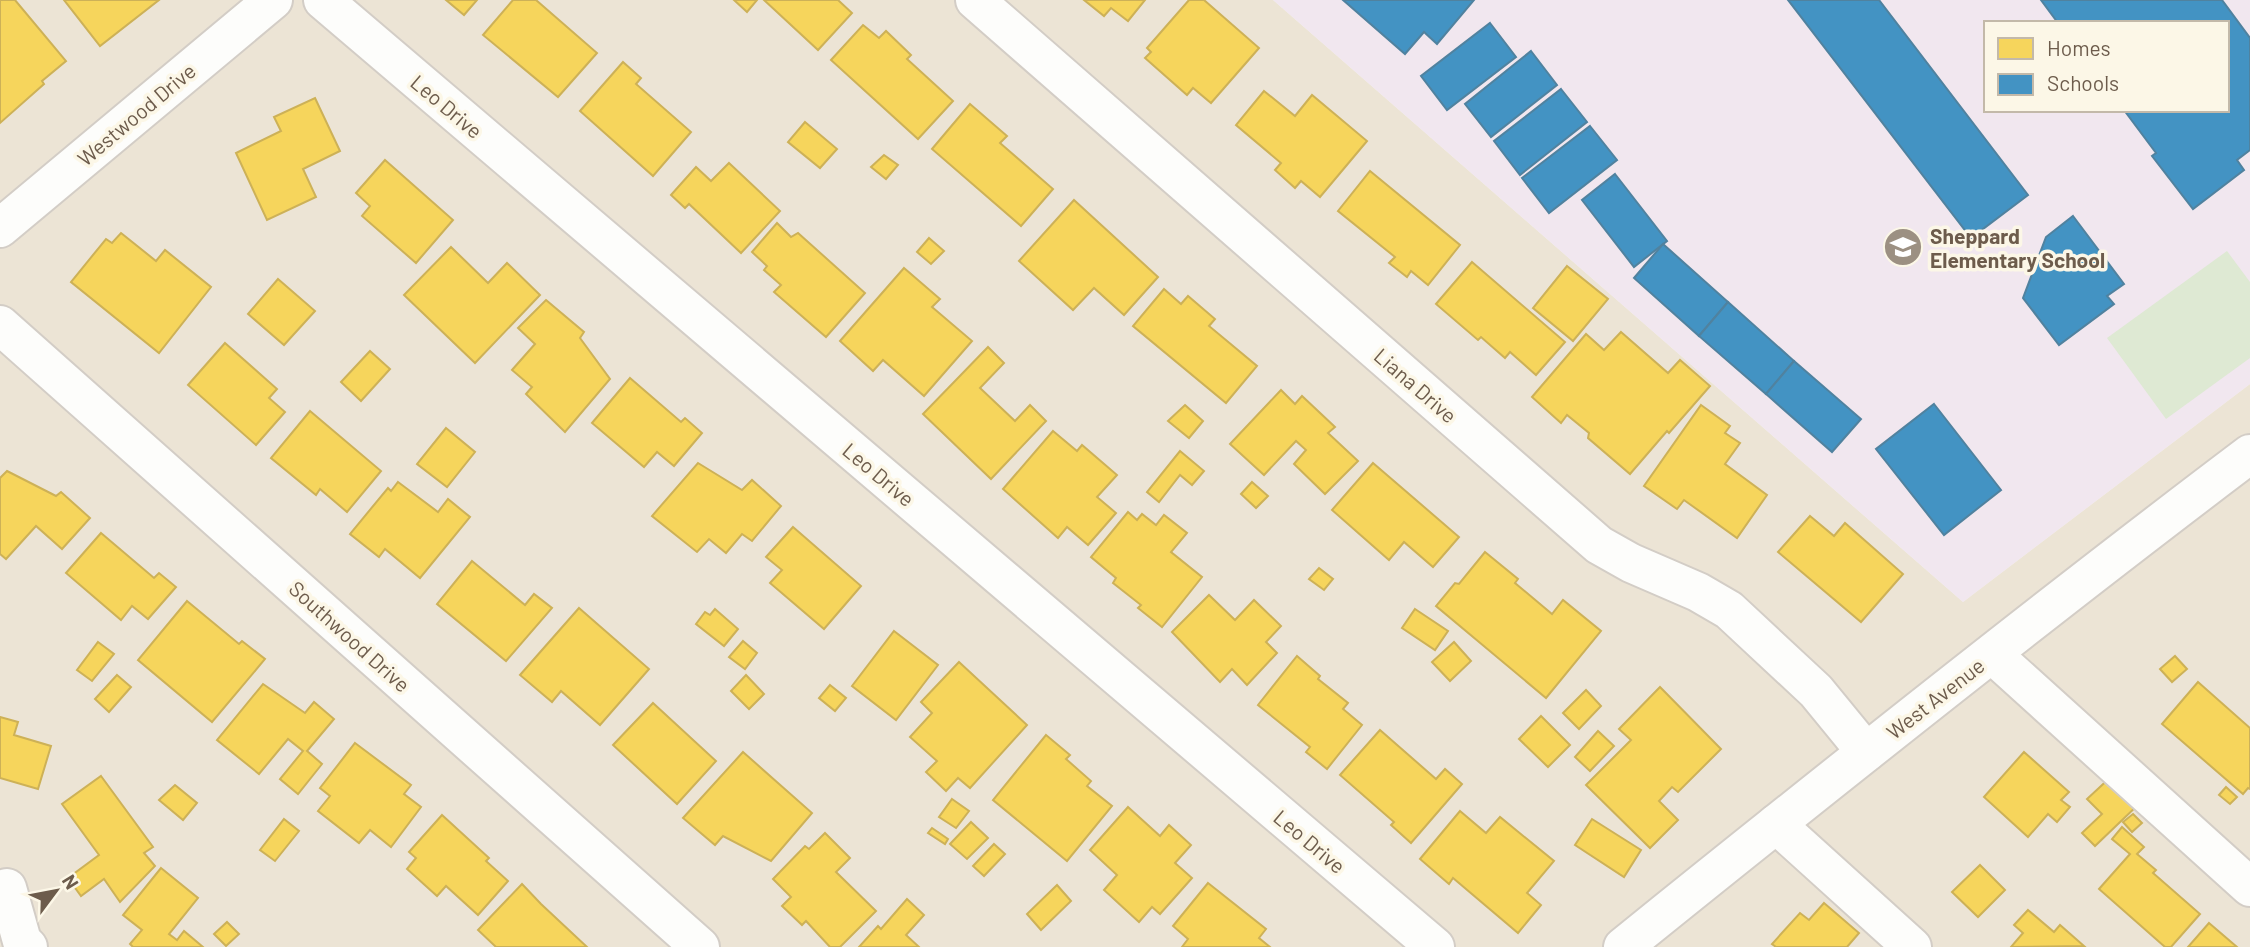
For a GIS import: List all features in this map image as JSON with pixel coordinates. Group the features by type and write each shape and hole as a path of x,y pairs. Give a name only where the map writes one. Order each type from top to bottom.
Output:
{"street":[{"name":"Westwood Drive","path":"0,228 273,0"},
{"name":"Leo Drive","path":"323,0 1435,947"},
{"name":"Liana Drive","path":"975,0 1599,545 1631,563 1698,592 1729,610 1816,691 1866,752"},
{"name":"Southwood Drive","path":"0,325 701,947"},
{"name":"West Avenue","path":"1623,947 2116,555 2250,454"},
{"path":"1992,654 2250,887"},
{"path":"1776,824 1912,947"},
{"path":"7,888 22,942 28,947"}],"shaded area":[{"path":"0,0 1273,0 1963,602 2250,384 2250,947 0,947"},
{"name":"Sheppard Elementary School","path":"1273,0 2250,0 2250,384 1963,602"}],"green space":[{"path":"2227,251 2250,282 2250,358 2166,419 2107,338"}],"building: Homes":[{"path":"0,0 15,0 66,61 0,123"},
{"path":"64,0 159,0 100,46"},
{"path":"446,0 477,0 464,15"},
{"path":"513,0 536,0 597,53 558,97 483,35"},
{"path":"734,0 757,0 747,12"},
{"path":"764,0 838,0 852,13 818,50"},
{"path":"1084,0 1145,0 1128,21 1111,8 1104,16"},
{"path":"1189,0 1204,0 1259,48 1211,103 1193,88 1187,95 1145,58 1151,52 1147,48"},
{"path":"863,25 879,38 886,31 911,55 907,59 953,101 918,139 831,60"},
{"path":"623,62 641,78 636,84 691,132 653,176 580,111"},
{"path":"1264,91 1295,116 1312,95 1367,141 1320,197 1301,181 1295,188 1275,170 1281,163 1236,125"},
{"path":"315,98 340,151 303,169 316,197 267,220 236,153 281,131 274,117"},
{"path":"970,104 1007,136 1000,143 1053,189 1021,226 932,149"},
{"path":"805,122 837,149 820,168 788,142"},
{"path":"884,155 898,165 886,179 871,167"},
{"path":"385,160 453,220 416,263 362,216 370,206 356,193"},
{"path":"729,163 780,211 741,253 689,204 685,208 671,195 696,167 711,181"},
{"path":"1370,171 1460,245 1428,285 1411,271 1407,277 1389,263 1395,257 1338,211"},
{"path":"1074,200 1158,277 1124,315 1094,288 1073,310 1019,261"},
{"path":"777,223 791,237 798,233 865,293 826,337 774,292 781,285 764,270 767,266 752,252"},
{"path":"121,233 156,261 165,250 211,287 159,353 71,282 106,239 112,243"},
{"path":"929,238 944,251 931,264 917,252"},
{"path":"451,247 488,283 507,263 540,295 475,363 404,295"},
{"path":"1472,262 1565,342 1536,375 1510,352 1505,358 1481,337 1478,340 1436,304"},
{"path":"1567,266 1608,299 1573,341 1533,308"},
{"path":"904,268 940,299 932,307 972,341 924,396 883,360 873,371 840,341"},
{"path":"278,279 315,311 284,345 248,314"},
{"path":"1164,289 1181,304 1188,296 1215,319 1209,326 1257,366 1226,403 1133,326"},
{"path":"546,300 584,332 580,338 610,379 565,432 526,394 532,387 512,370 535,344 518,328"},
{"path":"1621,332 1668,373 1680,360 1710,386 1630,474 1588,438 1589,433 1567,415 1561,423 1532,397 1586,334 1604,350"},
{"path":"225,343 277,389 269,398 285,412 256,445 188,385"},
{"path":"988,347 1004,363 980,388 1015,421 1030,405 1046,421 991,479 923,414"},
{"path":"370,351 390,369 361,401 341,382"},
{"path":"630,378 681,422 685,418 702,433 674,466 657,452 644,467 592,423"},
{"path":"1281,390 1295,404 1302,396 1335,427 1328,433 1358,461 1325,494 1294,464 1306,450 1296,441 1264,475 1230,444"},
{"path":"1185,405 1203,421 1189,438 1168,421"},
{"path":"1701,405 1730,426 1725,433 1740,443 1725,464 1767,495 1737,538 1684,500 1677,509 1644,486"},
{"path":"310,411 381,471 347,512 320,489 316,495 271,458"},
{"path":"446,428 475,452 447,487 417,464"},
{"path":"1053,431 1077,451 1082,445 1117,475 1097,497 1116,513 1088,545 1067,527 1058,538 1003,489"},
{"path":"1180,451 1204,471 1192,485 1180,475 1159,502 1147,492"},
{"path":"698,463 742,490 752,480 781,506 752,541 742,534 726,553 709,539 697,552 652,516"},
{"path":"1373,463 1459,537 1433,567 1404,542 1389,560 1332,510"},
{"path":"7,471 56,496 61,492 90,518 62,549 36,526 6,559 0,554 0,478"},
{"path":"398,482 438,512 448,499 470,517 420,578 385,549 379,557 350,534 388,488 391,491"},
{"path":"1252,482 1268,496 1256,508 1241,494"},
{"path":"1128,512 1137,520 1142,514 1156,525 1164,515 1187,533 1171,552 1202,577 1162,627 1138,608 1141,605 1113,583 1116,578 1091,557"},
{"path":"1810,516 1834,536 1845,523 1903,574 1861,622 1778,552"},
{"path":"793,527 861,586 824,629 770,583 782,570 766,557"},
{"path":"101,533 154,578 159,573 176,587 148,619 132,606 121,620 66,573"},
{"path":"1485,552 1518,579 1515,583 1552,614 1563,600 1601,631 1546,698 1436,606 1455,583 1459,584"},
{"path":"472,561 525,605 534,594 552,608 506,661 437,604"},
{"path":"1319,568 1333,579 1324,590 1309,579"},
{"path":"1209,595 1235,620 1254,600 1281,626 1266,642 1277,653 1247,685 1232,669 1220,682 1172,632"},
{"path":"187,601 239,644 242,641 265,659 212,722 138,660"},
{"path":"579,608 649,669 600,725 561,691 552,702 520,675"},
{"path":"715,609 738,629 724,646 696,624 705,612 710,615"},
{"path":"1415,609 1448,631 1435,650 1402,628"},
{"path":"894,631 938,665 896,720 852,686"},
{"path":"743,641 757,653 745,669 729,657"},
{"path":"98,642 114,654 92,681 77,670"},
{"path":"1454,642 1471,661 1450,681 1432,662"},
{"path":"1297,656 1320,676 1318,679 1348,703 1343,709 1362,725 1327,769 1306,752 1310,747 1258,705"},
{"path":"2175,656 2187,669 2172,682 2160,669"},
{"path":"959,662 1027,725 970,788 958,778 946,791 926,772 937,761 910,737 932,713 921,702"},
{"path":"117,675 131,687 109,712 95,699"},
{"path":"746,675 764,694 749,709 731,691"},
{"path":"2198,682 2250,728 2250,789 2243,794 2162,724"},
{"path":"263,684 305,713 314,702 334,719 307,751 322,764 298,794 280,779 303,751 288,739 259,774 217,740"},
{"path":"830,685 846,698 835,711 819,698"},
{"path":"1660,687 1721,749 1678,792 1672,787 1659,801 1678,820 1650,848 1586,785 1631,740 1619,729"},
{"path":"1586,690 1601,706 1579,729 1563,713"},
{"path":"653,703 716,761 677,804 613,745"},
{"path":"1541,716 1570,745 1548,767 1519,739"},
{"path":"0,717 18,722 14,735 51,746 38,789 0,778"},
{"path":"1380,730 1436,779 1445,769 1462,784 1411,843 1391,825 1394,822 1340,775"},
{"path":"1598,731 1614,746 1590,771 1575,757"},
{"path":"1046,735 1070,755 1066,759 1091,781 1087,786 1112,806 1067,861 993,800"},
{"path":"355,743 411,785 404,794 421,807 391,847 370,830 359,843 318,811 330,796 320,788"},
{"path":"743,752 812,813 771,861 723,836 715,845 683,818"},
{"path":"2024,752 2069,792 2061,800 2070,807 2057,822 2048,814 2028,837 1984,797"},
{"path":"2114,774 2141,802 2095,846 2082,833 2102,814 2087,799"},
{"path":"101,776 153,847 144,853 155,866 120,902 104,879 81,896 68,878 99,855 62,804"},
{"path":"175,785 197,803 183,820 159,800"},
{"path":"2226,787 2237,797 2230,804 2219,795"},
{"path":"952,799 969,811 956,828 939,817"},
{"path":"1128,807 1160,836 1169,825 1191,845 1175,863 1192,878 1160,914 1152,907 1139,922 1104,890 1117,875 1090,850"},
{"path":"1460,811 1486,833 1500,817 1554,861 1527,893 1541,905 1518,933 1453,878 1449,884 1420,859"},
{"path":"2133,814 2142,823 2132,832 2123,822"},
{"path":"442,815 489,858 486,861 508,881 478,915 446,886 437,896 407,869 416,858 409,852"},
{"path":"284,819 299,831 275,861 260,850"},
{"path":"1592,819 1641,850 1624,877 1575,845"},
{"path":"971,822 988,838 967,859 950,844"},
{"path":"2122,827 2144,847 2137,854 2156,870 2153,873 2200,914 2171,947 2165,947 2099,889 2130,854 2112,839"},
{"path":"932,828 948,839 945,844 928,833"},
{"path":"825,833 850,858 836,872 876,911 840,947 830,947 806,921 802,925 782,906 791,897 773,879 805,846 809,849"},
{"path":"994,844 1005,854 984,876 973,866"},
{"path":"1980,865 2005,890 1978,917 1952,892"},
{"path":"161,868 198,898 169,934 177,940 184,931 203,947 133,947 130,944 142,930 123,915"},
{"path":"1208,883 1266,929 1259,938 1270,947 1182,947 1188,939 1173,926"},
{"path":"522,884 587,947 496,947 478,930"},
{"path":"1057,885 1071,901 1041,930 1027,914"},
{"path":"907,899 924,915 906,935 919,947 859,947 878,926 881,929"},
{"path":"1824,903 1859,933 1847,947 1776,947 1772,944 1800,913 1809,920"},
{"path":"2028,910 2054,932 2060,925 2084,946 2011,947 2023,933 2014,925"},
{"path":"227,922 239,934 226,946 214,934"},
{"path":"2209,923 2237,947 2188,947"}],"building: Schools":[{"path":"1343,0 1474,0 1437,44 1424,32 1405,54"},
{"path":"1788,0 1879,0 2028,195 1971,238"},
{"path":"2041,0 2222,0 2250,38 2250,150 2237,160 2244,170 2193,209 2152,156 2156,153 2125,112 2229,112 2229,21 2057,21"},
{"path":"1490,23 1516,57 1447,110 1421,76"},
{"path":"1531,51 1557,85 1491,137 1465,104"},
{"path":"1561,89 1587,122 1520,175 1494,141"},
{"path":"1590,126 1617,160 1549,213 1522,178"},
{"path":"1615,174 1667,241 1634,267 1582,200"},
{"path":"2073,216 2124,284 2107,296 2114,304 2059,345 2023,298 2046,237"},
{"path":"1663,244 1728,302 1699,336 1634,278"},
{"path":"1728,302 1794,361 1766,394 1699,336"},
{"path":"1794,361 1861,419 1832,452 1766,394"},
{"path":"1934,404 2001,490 1944,535 1876,449"}],"place":[{"name":"Sheppard Elementary School","path":"1903,247"}]}
